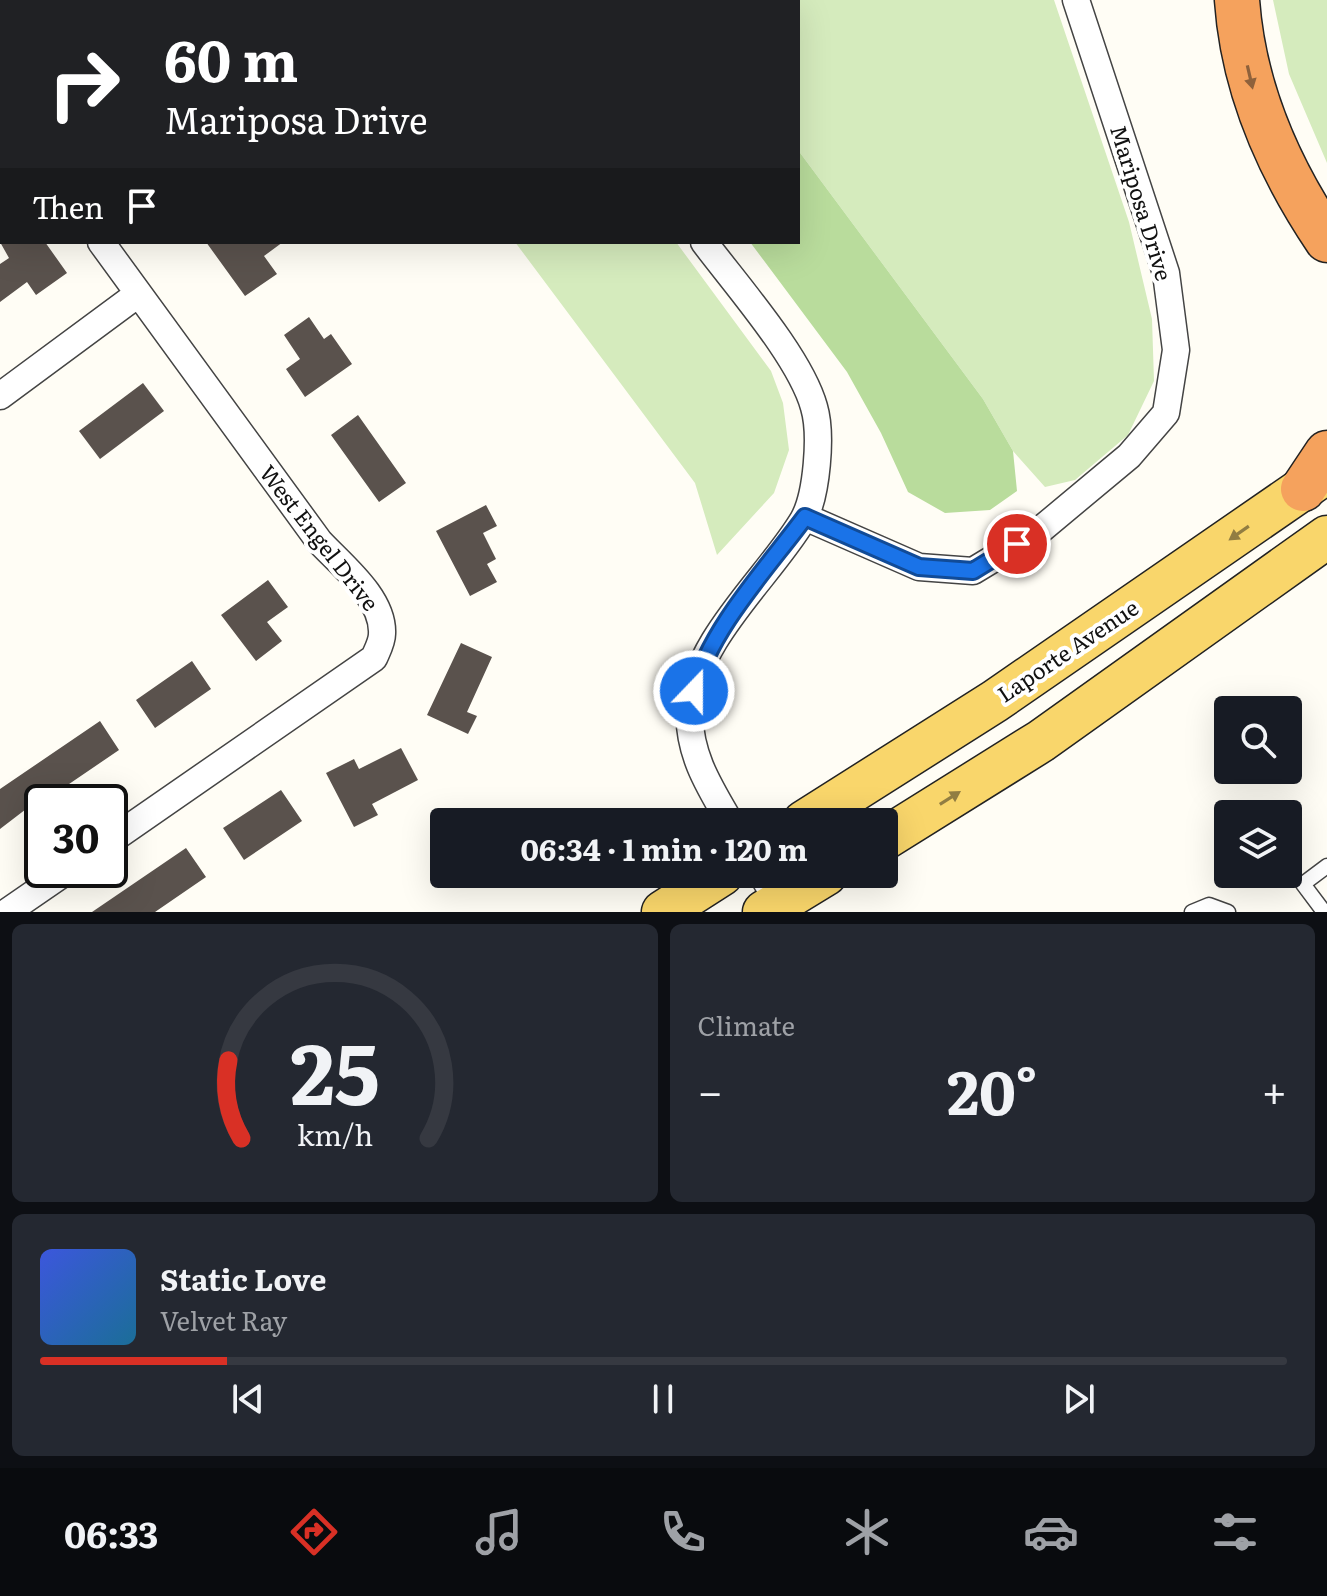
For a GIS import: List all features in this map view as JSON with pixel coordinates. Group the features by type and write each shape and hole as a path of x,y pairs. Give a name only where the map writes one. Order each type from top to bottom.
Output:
{"highway":[{"path":"1237,0 1252,87 1276,152 1327,240"},
{"path":"1315,481 1327,453"}],"main road":[{"name":"Laporte Avenue","path":"826,808 1008,692 1315,481"},
{"path":"898,830 1041,741 1327,537"},
{"path":"663,912 700,888"},
{"path":"776,902 801,888"}],"street":[{"name":"Mariposa Drive","path":"805,517 919,567 973,571 1039,531 1129,456 1166,413 1176,350 1166,273 1076,0"},
{"name":"West Engel Drive","path":"102,244 319,541 359,585 380,614 382,636 374,658 128,829"},
{"path":"705,244 794,365 808,389 820,430 819,452 805,517 741,603 699,672 690,710 693,745 703,778 721,808"},
{"path":"0,396 138,294"},
{"path":"7,912 42,888"}],"lane":[{"path":"1324,912 1303,884 1327,866"},
{"path":"1192,912 1209,905 1228,912"}],"green space":[{"path":"800,0 1054,0 1129,222 1152,319 1154,381 1128,435 1075,480 1045,487 1013,451 983,399 800,153"},
{"path":"1273,0 1327,0 1327,163 1289,74"},
{"path":"800,153 983,399 1013,451 1017,491 990,510 945,513 908,492 881,433 847,372 751,244 800,244"},
{"path":"516,244 677,244 771,371 783,403 789,450 774,493 717,555 695,483"}],"building":[{"path":"1,244 46,244 67,273 36,295 27,282 0,302 0,264 9,258"},
{"path":"207,244 280,244 264,256 277,274 245,296"},
{"path":"309,317 324,339 331,334 352,364 305,397 286,369 300,359 284,335"},
{"path":"143,383 164,411 100,459 79,431"},
{"path":"358,415 406,483 379,502 331,435"},
{"path":"486,505 497,526 483,533 496,559 487,564 497,582 470,596 436,531"},
{"path":"268,580 288,607 267,622 282,641 256,661 221,615"},
{"path":"461,643 492,657 467,712 477,716 468,734 427,715"},
{"path":"192,661 211,689 155,728 136,700"},
{"path":"100,721 119,750 69,784 24,784 24,811 0,829 0,789"},
{"path":"401,748 418,780 372,804 378,815 354,827 326,773 354,759 359,769"},
{"path":"281,790 302,821 244,860 223,828"},
{"path":"186,848 206,877 155,912 92,912"}],"route":[{"path":"694,691 699,672 715,643 805,517 919,567 973,571 1017,544"}]}
